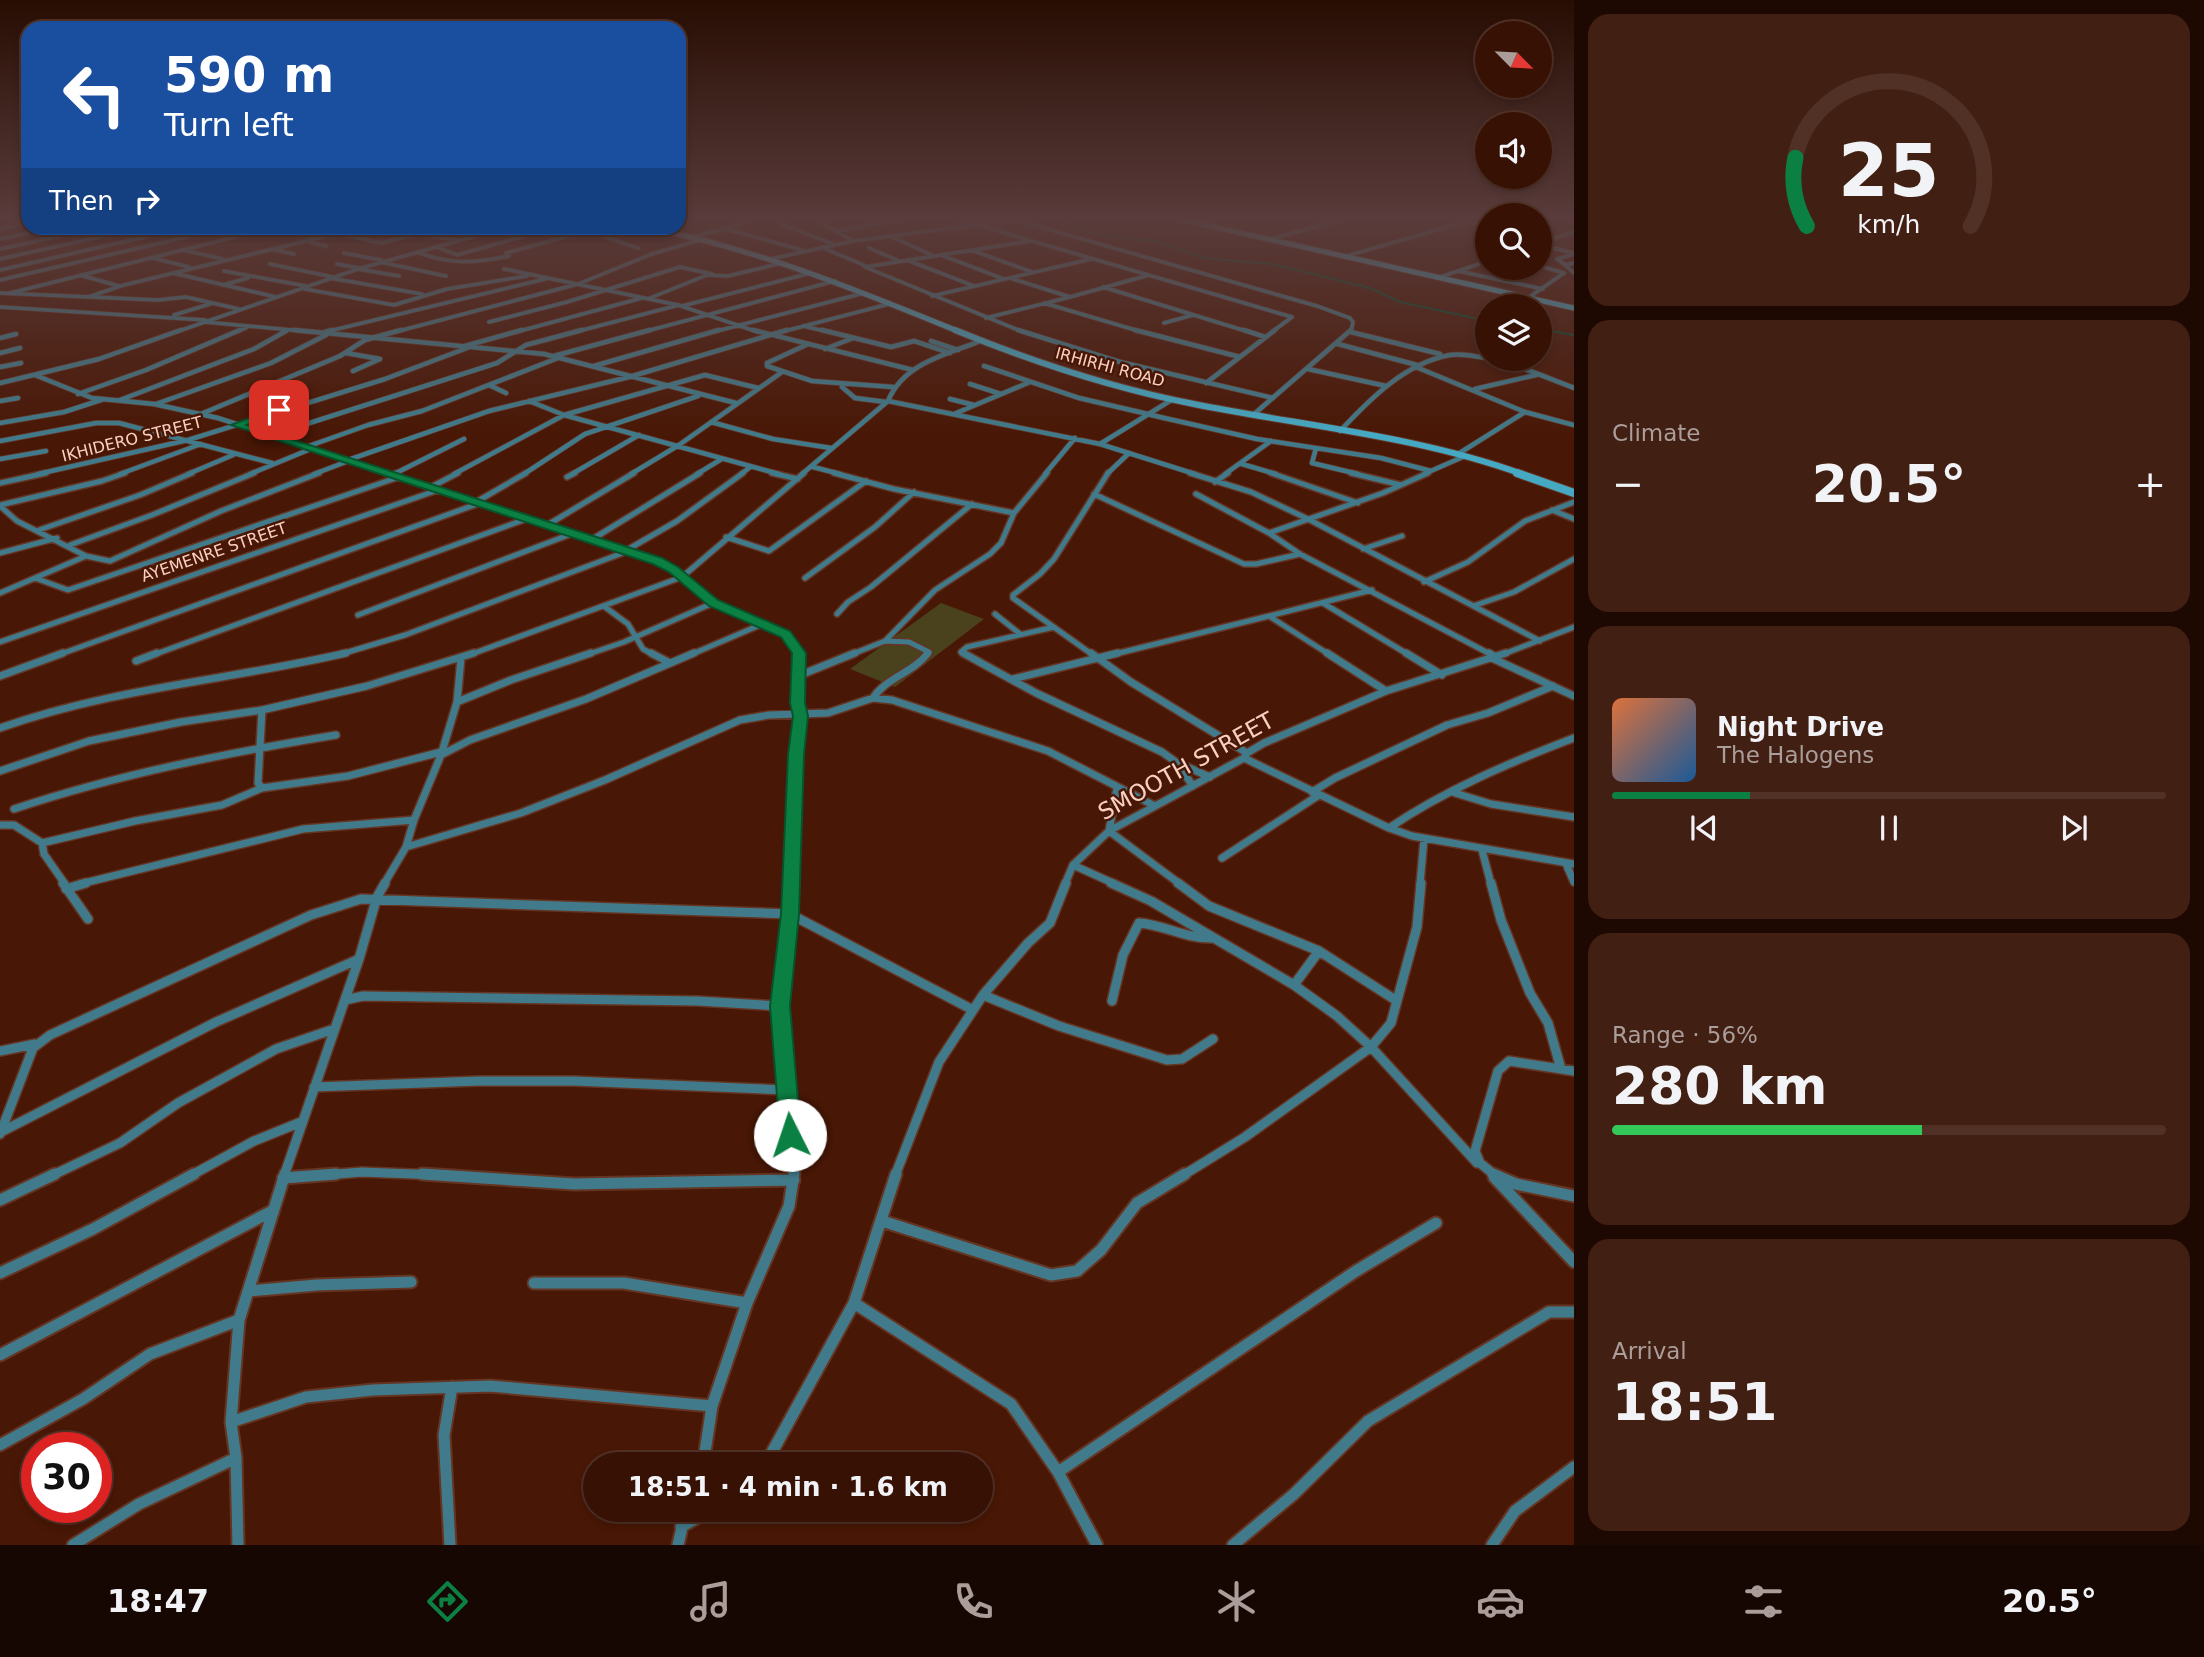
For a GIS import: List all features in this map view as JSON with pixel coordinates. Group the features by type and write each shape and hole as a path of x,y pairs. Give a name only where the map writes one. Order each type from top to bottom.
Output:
{"street":[{"path":"10,293 17,291"},
{"path":"88,297 106,291"},
{"path":"246,291 277,297"},
{"path":"0,383 99,359 293,291"},
{"path":"325,291 394,305 446,291"},
{"path":"403,291 425,295"},
{"path":"318,334 494,291"},
{"path":"201,414 345,353 359,342 551,291"},
{"path":"489,322 604,291"},
{"path":"613,291 680,306 769,336 914,370"},
{"path":"461,347 666,291"},
{"path":"272,435 497,363 536,342 737,291"},
{"path":"70,545 152,515 311,447 368,425 422,411 556,357 798,291"},
{"name":"IRHIRHI ROAD","path":"859,291 978,342 1110,385 1462,455 1574,494"},
{"path":"921,291 1088,355 1273,398"},
{"path":"932,296 953,291"},
{"path":"1051,291 1070,297"},
{"path":"986,318 1089,291"},
{"path":"1116,291 1265,337"},
{"path":"1204,291 1292,317 1206,383"},
{"path":"1253,415 1338,344 1350,332 1353,322 1338,313 1261,291"},
{"path":"0,293 158,300 186,297 242,309"},
{"path":"594,366 864,293"},
{"path":"1044,303 1110,324 1240,357"},
{"path":"1552,303 1574,308"},
{"path":"171,316 210,304"},
{"path":"201,444 102,481 0,505 6,515 58,537 86,556 110,561 221,512 351,460 473,416 629,377 802,326 889,304"},
{"path":"0,308 171,316 246,328 556,357 700,396 736,403"},
{"path":"1164,323 1194,315"},
{"path":"802,326 891,347 914,341 950,353"},
{"path":"78,394 146,370 246,328"},
{"path":"115,401 254,349 287,331"},
{"path":"1350,332 1440,354"},
{"path":"0,338 16,334"},
{"path":"154,404 271,363 327,335"},
{"path":"825,349 853,338"},
{"path":"931,341 958,350"},
{"path":"0,771 89,741 181,722 262,710 368,687 461,658 682,577 887,401 894,387 914,370 978,342"},
{"path":"1338,344 1416,366 1525,412 1574,425"},
{"path":"807,345 767,363 767,366 830,384 894,387"},
{"path":"0,353 20,348"},
{"name":"IKHIDERO STREET","path":"0,483 188,440 439,361 468,348"},
{"path":"345,353 380,359 353,371"},
{"path":"1340,431 1386,386 1416,366 1448,355 1475,357"},
{"path":"0,367 21,362"},
{"path":"984,366 1079,398 1271,441 1381,458 1431,471"},
{"path":"1308,369 1386,386"},
{"path":"1527,371 1574,388"},
{"path":"549,524 679,445 782,372"},
{"path":"35,375 78,394 101,400 154,404 201,414 272,435 657,561 682,577 713,603 785,634 799,653 797,703 800,716 790,914 780,1006 793,1180 789,1206 747,1303 712,1406 705,1452"},
{"path":"430,487 564,415 705,375 758,388"},
{"path":"1473,389 1536,375"},
{"path":"954,414 1030,382"},
{"path":"970,384 1002,394"},
{"path":"489,385 506,393"},
{"path":"842,387 863,401 887,401 1100,444 1251,492 1308,519 1540,641"},
{"path":"863,401 882,387"},
{"path":"0,676 478,502 584,434 700,396"},
{"path":"0,401 18,398"},
{"path":"950,399 974,406"},
{"path":"1100,444 1152,415 1173,399"},
{"path":"0,423 57,414 101,400"},
{"path":"528,401 564,415 679,445 749,468 798,479"},
{"path":"1269,533 1358,503 1431,471 1462,455 1525,412"},
{"path":"711,422 773,439 831,448"},
{"path":"0,441 101,423 119,423 188,440 233,455 272,463"},
{"path":"567,477 639,435"},
{"path":"798,676 885,641 935,590 1001,543 1014,513 1075,438"},
{"path":"35,578 68,590 397,475 464,439"},
{"path":"1215,482 1271,441"},
{"path":"1316,448 1312,463 1401,485"},
{"path":"0,459 46,451"},
{"path":"1129,453 1118,461 1094,494 1054,559 1037,578 1013,595 1013,598 1131,682 1245,755 1315,793 1389,828 1424,838 1570,864 1574,882"},
{"path":"39,530 140,495 233,455"},
{"path":"591,540 720,460"},
{"path":"1242,464 1312,485 1358,503"},
{"path":"813,467 1014,513"},
{"path":"0,728 30,716 98,697 150,687 219,679 382,645 628,551 696,508 749,468"},
{"path":"726,537 769,551 866,481"},
{"name":"AYEMENRE STREET","path":"0,642 439,490"},
{"path":"805,578 844,551 914,492"},
{"path":"1094,494 1244,564 1256,564 1300,554"},
{"path":"1196,494 1269,533 1300,554 1373,590 1495,658 1574,696"},
{"path":"1424,582 1468,562 1516,526 1574,502"},
{"path":"837,614 848,602 871,587 972,504"},
{"path":"1551,510 1574,519"},
{"path":"136,661 527,518"},
{"path":"358,615 572,533"},
{"path":"1363,549 1402,536"},
{"path":"0,552 58,537"},
{"path":"0,593 86,556"},
{"path":"1473,606 1514,592 1574,559"},
{"path":"1013,679 1373,590"},
{"path":"457,702 511,680 635,637 713,603"},
{"path":"1323,603 1442,675"},
{"path":"605,607 628,624 643,649 670,663"},
{"path":"995,614 1020,634"},
{"path":"1269,615 1386,691"},
{"path":"42,843 101,827 193,812 245,797 262,788 348,776 441,754 470,740 586,699 760,625"},
{"path":"1054,627 961,650 1036,693 1122,731 1176,762 1210,776"},
{"name":"SMOOTH STREET","path":"772,1452 853,1303 882,1221 901,1156 939,1062 983,995 1028,943 1050,923 1073,865 1109,831 1245,755 1386,691 1495,658 1574,627"},
{"path":"873,698 879,686 911,668 929,652 908,642 885,641"},
{"path":"238,1545 236,1458 231,1422 239,1320 301,1122 359,959 377,897 407,847 414,820 441,754 457,702 461,658"},
{"path":"1222,858 1335,778 1447,725 1488,713 1553,686"},
{"path":"407,847 446,838 521,813 605,780 740,720 769,715 828,713 873,698 892,700 1037,747 1156,806"},
{"path":"262,710 258,783 262,788"},
{"path":"14,809 136,771 337,735"},
{"path":"1389,828 1413,812 1527,756 1574,738"},
{"path":"1176,762 1193,786"},
{"path":"1117,788 1109,831 1215,909 1319,951 1397,1002"},
{"path":"1454,793 1491,804 1574,817"},
{"path":"66,889 100,878 170,860 213,853 303,828 414,820"},
{"path":"0,825 14,825 42,843 44,853 88,919"},
{"path":"882,1221 1051,1275 1077,1271 1101,1250 1137,1203 1245,1137 1371,1047 1391,1023 1417,927 1424,838"},
{"path":"1482,850 1501,920 1530,993 1548,1023 1561,1069"},
{"path":"1073,865 1151,901 1294,985 1337,1016 1371,1047 1574,1262"},
{"path":"0,1133 33,1048 50,1035 311,915 355,900 377,897 790,914 974,1010"},
{"path":"1112,1001 1123,955 1139,923 1150,923 1190,938 1212,938"},
{"path":"1294,985 1319,951"},
{"path":"0,1133 216,1021 359,959"},
{"path":"983,995 1029,1016 1167,1060 1182,1059 1213,1039"},
{"path":"345,1000 363,996 685,1001 780,1006"},
{"path":"0,1200 120,1143 178,1103 276,1049 334,1029"},
{"path":"0,1051 39,1043"},
{"path":"1478,1163 1475,1151 1498,1071 1509,1061 1574,1071"},
{"path":"314,1087 479,1081 574,1081 788,1090"},
{"path":"0,1272 93,1229 254,1141 301,1122"},
{"path":"283,1178 362,1172 454,1175 574,1184 793,1180"},
{"path":"1494,1176 1574,1196"},
{"path":"0,1355 272,1211"},
{"path":"1058,1472 1356,1271 1436,1223"},
{"path":"248,1292 317,1285 411,1282"},
{"path":"534,1283 625,1283 747,1303"},
{"path":"853,1303 948,1361 1011,1404 1058,1472 1097,1545"},
{"path":"1233,1545 1294,1494 1368,1421 1549,1312 1574,1312"},
{"path":"0,1445 83,1399 150,1354 239,1320"},
{"path":"231,1422 306,1397 490,1385 712,1406"},
{"path":"450,1545 444,1435 452,1387"},
{"path":"73,1545 139,1504 236,1458"},
{"path":"1492,1545 1515,1511 1574,1467"},
{"path":"678,1545 682,1522"},
{"path":"681,1527 690,1522"}],"shaded area":[{"path":"941,603 984,619 895,687 850,669"}],"waterway":[{"path":"1377,291 1400,302 1475,318"},
{"path":"1552,331 1574,335"}],"route":[{"path":"279,410 236,425 657,561 696,587 713,603 785,634 799,653 797,703 800,716 790,914 780,1006 790,1135"}]}
